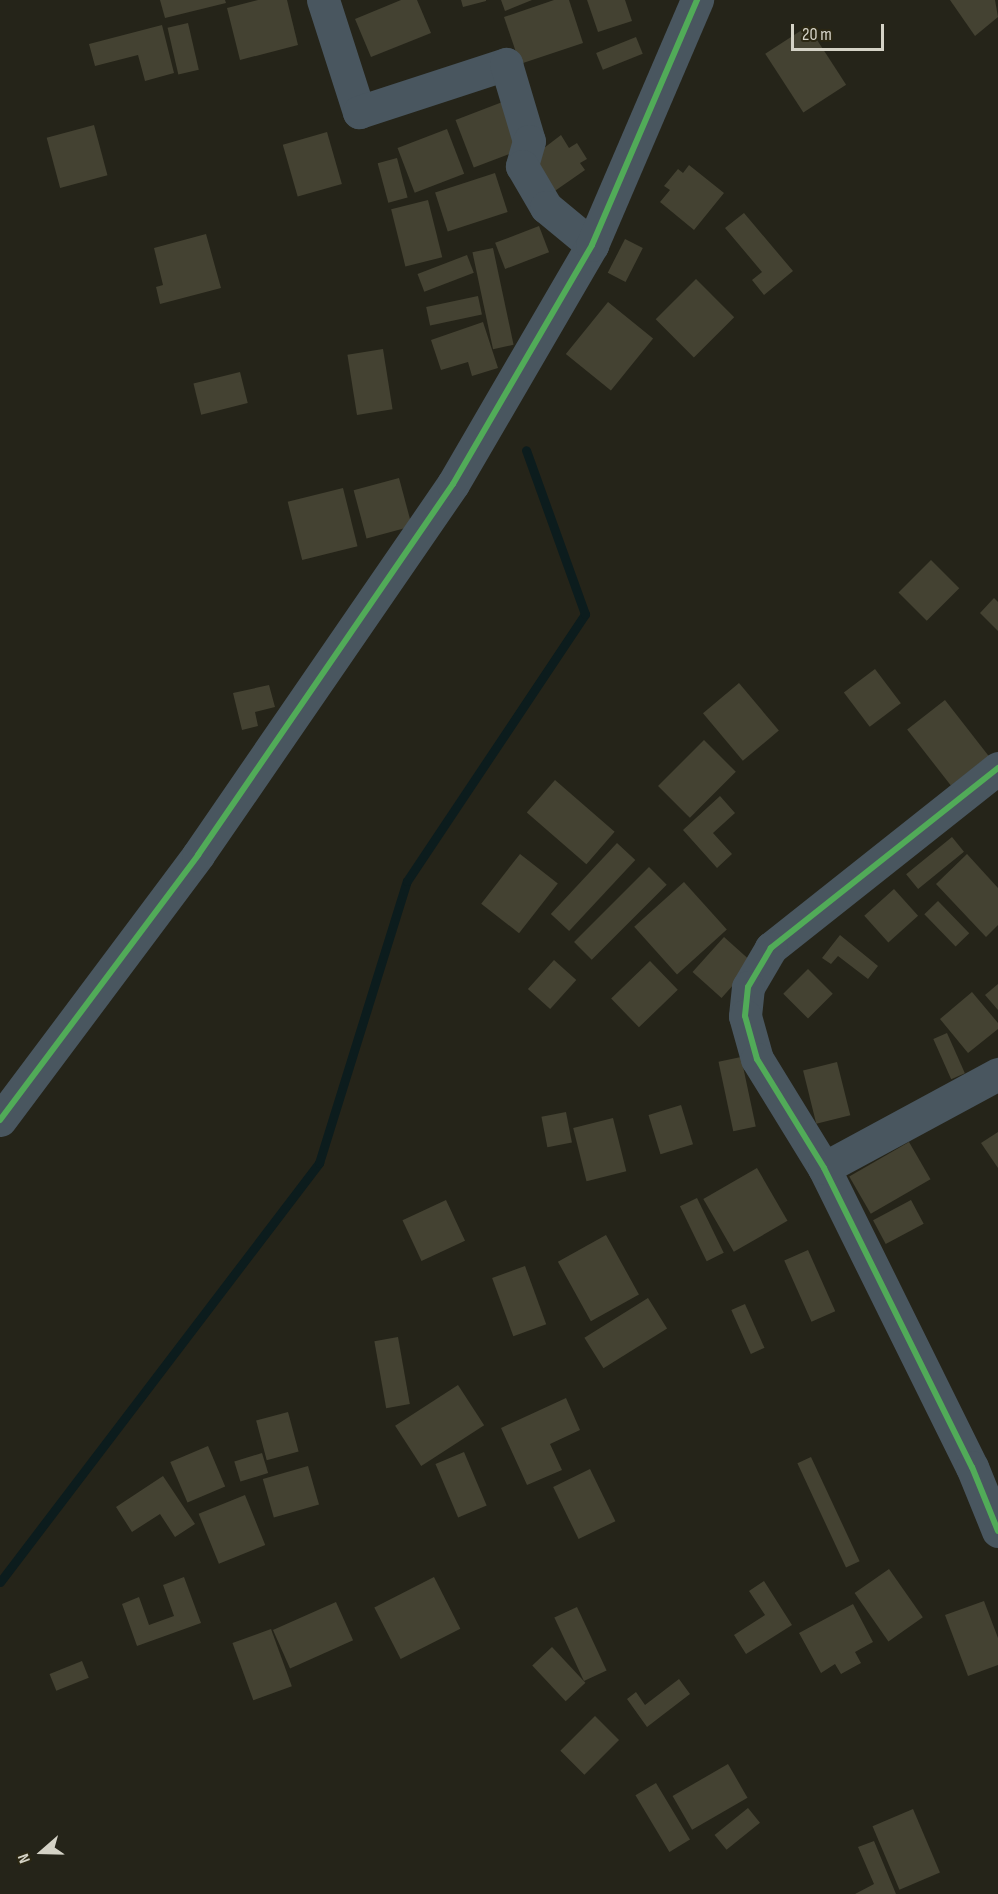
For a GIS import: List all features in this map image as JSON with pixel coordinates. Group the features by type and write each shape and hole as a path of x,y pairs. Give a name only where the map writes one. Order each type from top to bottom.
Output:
{"street":[{"path":"323,0 359,112 506,64 529,141 522,166 546,207 592,245"},
{"path":"0,1120 198,855 453,484 592,245 697,0"},
{"path":"998,768 771,948 748,987 744,1016 757,1059 824,1168 972,1467 998,1531"},
{"path":"824,1168 998,1074"}],"building":[{"path":"160,0 225,0 226,3 165,18"},
{"path":"258,0 287,0 298,45 240,60 227,8"},
{"path":"401,0 417,0 431,33 371,57 355,19"},
{"path":"461,0 486,0 486,1 463,7"},
{"path":"501,0 532,0 505,11"},
{"path":"554,0 569,0 583,43 520,64 504,17"},
{"path":"587,0 625,0 632,21 598,32"},
{"path":"950,0 995,0 998,17 975,36"},
{"path":"188,23 199,70 178,74 168,28"},
{"path":"162,25 174,73 145,81 138,55 95,66 89,44"},
{"path":"808,26 846,85 803,112 765,54"},
{"path":"636,37 643,54 603,70 596,53"},
{"path":"505,101 523,149 474,168 456,120"},
{"path":"94,125 107,175 60,188 47,138"},
{"path":"447,129 464,174 415,193 398,148"},
{"path":"327,132 342,184 298,197 283,145"},
{"path":"561,135 569,148 577,143 587,159 580,163 585,170 549,195 527,161"},
{"path":"397,158 408,198 388,203 378,163"},
{"path":"689,165 724,193 694,230 660,202 670,190 664,186 678,169 683,173"},
{"path":"495,173 508,212 448,231 435,192"},
{"path":"428,200 442,257 405,266 391,209"},
{"path":"744,213 793,271 764,295 752,280 762,272 725,228"},
{"path":"539,226 549,252 505,269 495,243"},
{"path":"206,234 221,288 160,304 156,287 163,285 154,248"},
{"path":"625,239 643,248 626,282 608,273"},
{"path":"493,248 514,345 493,349 472,252"},
{"path":"467,255 474,273 424,292 418,274"},
{"path":"696,279 734,317 694,357 656,319"},
{"path":"478,296 482,315 430,326 426,307"},
{"path":"608,302 653,339 611,391 566,354"},
{"path":"483,322 498,368 472,376 468,362 441,370 431,340"},
{"path":"383,349 393,409 357,415 347,355"},
{"path":"240,372 248,403 201,415 193,384"},
{"path":"399,478 412,526 367,538 354,490"},
{"path":"343,488 358,546 302,560 288,502"},
{"path":"931,560 959,588 927,621 898,593"},
{"path":"994,598 998,602 998,631 980,613"},
{"path":"875,669 901,703 870,727 844,692"},
{"path":"739,683 779,730 743,761 703,713"},
{"path":"269,685 275,707 255,712 258,726 242,730 233,693"},
{"path":"945,700 989,756 951,786 907,730"},
{"path":"704,740 736,772 690,818 658,786"},
{"path":"555,780 615,832 586,864 527,812"},
{"path":"720,796 735,813 713,833 732,854 717,868 683,830"},
{"path":"952,837 964,852 918,889 906,874"},
{"path":"617,843 635,860 569,931 551,914"},
{"path":"520,854 558,884 519,933 481,904"},
{"path":"967,854 998,888 998,925 986,937 936,884"},
{"path":"649,867 667,885 592,960 574,942"},
{"path":"684,882 727,930 677,974 634,927"},
{"path":"894,889 918,916 888,943 864,916"},
{"path":"938,901 969,933 956,947 924,914"},
{"path":"840,935 878,966 868,979 838,956 831,964 822,958"},
{"path":"724,937 753,963 722,998 693,972"},
{"path":"554,960 576,980 550,1009 528,989"},
{"path":"650,961 678,990 639,1027 611,999"},
{"path":"808,969 833,994 808,1018 783,994"},
{"path":"998,984 998,1010 985,995"},
{"path":"972,992 998,1023 998,1029 968,1053 940,1019"},
{"path":"947,1033 965,1073 951,1079 933,1039"},
{"path":"741,1057 756,1126 733,1131 719,1062"},
{"path":"837,1062 850,1115 816,1124 803,1070"},
{"path":"681,1105 693,1144 660,1154 648,1115"},
{"path":"566,1112 572,1142 547,1147 541,1117"},
{"path":"613,1118 626,1171 587,1181 573,1128"},
{"path":"998,1132 998,1168 981,1143"},
{"path":"909,1142 931,1179 871,1214 849,1176"},
{"path":"757,1168 788,1221 734,1252 703,1199"},
{"path":"697,1198 724,1253 707,1261 680,1206"},
{"path":"446,1200 465,1241 422,1261 402,1220"},
{"path":"911,1200 924,1224 886,1244 873,1220"},
{"path":"606,1235 639,1294 591,1321 558,1262"},
{"path":"808,1250 835,1311 811,1322 784,1261"},
{"path":"525,1266 546,1324 513,1336 492,1278"},
{"path":"648,1298 667,1329 603,1368 584,1338"},
{"path":"745,1304 765,1348 751,1354 731,1310"},
{"path":"398,1337 410,1404 386,1408 374,1341"},
{"path":"458,1385 484,1425 421,1466 395,1426"},
{"path":"566,1398 580,1430 550,1444 562,1470 527,1485 501,1428"},
{"path":"288,1412 299,1452 267,1460 256,1421"},
{"path":"208,1446 225,1487 187,1503 170,1462"},
{"path":"464,1452 487,1505 458,1518 435,1464"},
{"path":"262,1453 268,1473 240,1482 234,1461"},
{"path":"811,1457 860,1561 846,1568 797,1463"},
{"path":"308,1466 319,1504 274,1517 263,1479"},
{"path":"590,1469 615,1521 579,1539 553,1487"},
{"path":"163,1476 195,1524 175,1537 160,1514 132,1532 116,1507"},
{"path":"245,1495 265,1545 219,1564 199,1514"},
{"path":"889,1569 923,1617 888,1641 855,1593"},
{"path":"184,1577 201,1623 137,1646 122,1604 139,1597 149,1625 174,1616 163,1585"},
{"path":"434,1577 460,1629 401,1659 374,1607"},
{"path":"764,1581 792,1625 746,1654 734,1635 765,1615 749,1591"},
{"path":"984,1601 998,1638 998,1665 968,1676 945,1615"},
{"path":"336,1602 353,1640 290,1668 273,1630"},
{"path":"853,1604 873,1642 855,1652 861,1663 841,1674 835,1664 821,1673 799,1633"},
{"path":"577,1607 607,1670 584,1681 554,1618"},
{"path":"271,1629 292,1686 253,1700 232,1643"},
{"path":"552,1647 585,1683 566,1701 532,1665"},
{"path":"82,1661 89,1678 56,1691 50,1674"},
{"path":"679,1679 690,1694 647,1727 627,1699 636,1692 645,1705"},
{"path":"595,1716 619,1740 584,1775 560,1751"},
{"path":"728,1764 748,1798 692,1830 673,1796"},
{"path":"656,1783 690,1840 669,1852 635,1795"},
{"path":"748,1808 760,1823 727,1850 715,1835"},
{"path":"913,1809 940,1873 899,1890 872,1826"},
{"path":"874,1841 896,1894 855,1894 874,1884 858,1847"}],"waterway":[{"path":"0,1582 319,1163 407,881 585,614 526,450"}],"cycle path":[{"path":"0,1120 198,855 453,484 592,245 697,0"},
{"path":"998,768 771,948 748,987 745,1016 757,1059 824,1168 972,1467 998,1531"}]}
